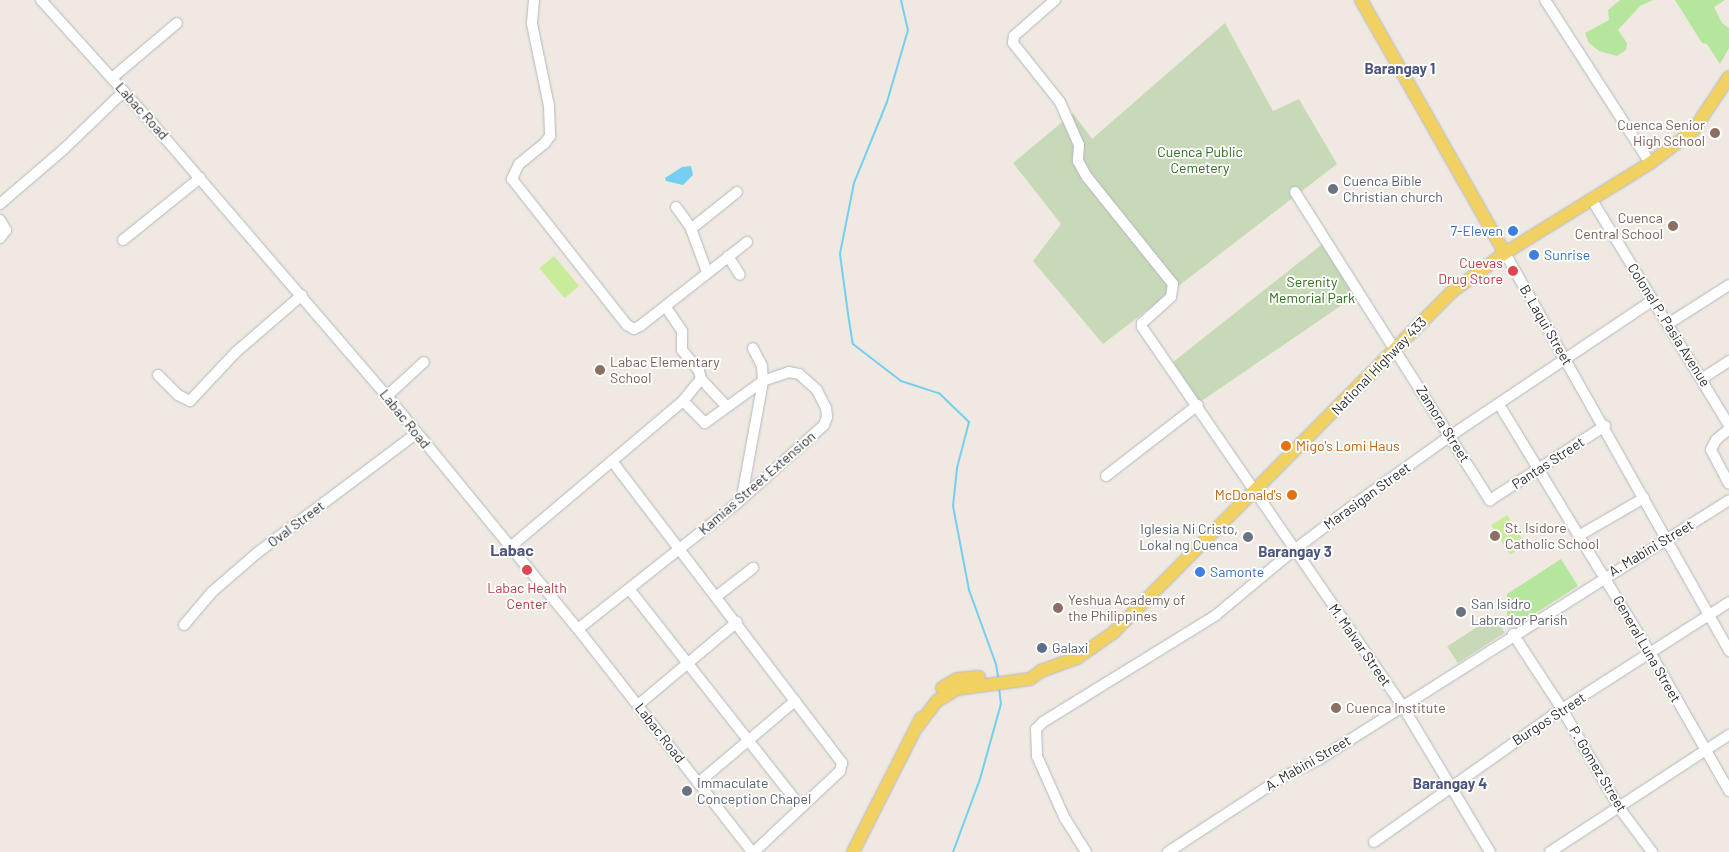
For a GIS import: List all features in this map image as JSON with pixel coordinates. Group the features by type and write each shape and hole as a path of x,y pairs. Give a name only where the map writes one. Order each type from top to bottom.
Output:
{"main road":[{"name":"B. Laqui Street","path":"1361,0 1505,253"},
{"name":"National Highway 433","path":"852,852 918,726 944,695 969,682 1029,675 1041,671 1077,658 1113,634 1453,291 1505,253 1592,200 1694,131 1729,77"}],"street":[{"name":"Labac Road","path":"41,0 124,91 302,295 387,396 509,548 578,629 753,852"},
{"path":"534,0 532,24 549,106 550,136 545,144 519,164 512,179 550,232 630,328 640,326 666,307 707,272 747,242"},
{"name":"M. Malvar Street","path":"1055,0 1014,36 1013,43 1060,102 1079,145 1078,161 1087,177 1173,284 1171,297 1142,323 1142,328 1198,405 1254,493 1402,705 1490,852"},
{"path":"1545,0 1650,162"},
{"path":"112,78 177,23"},
{"path":"0,204 64,149 124,91"},
{"path":"123,240 200,178"},
{"path":"691,229 737,192"},
{"name":"Zamora Street","path":"1295,192 1490,500"},
{"name":"Colonel P. Pasia Avenue","path":"1592,200 1703,378 1729,425"},
{"path":"676,207 691,229 707,272"},
{"path":"0,220 6,230 0,238"},
{"name":"B. Laqui Street","path":"1505,253 1565,360 1605,426 1664,539 1729,651"},
{"path":"728,256 740,275"},
{"path":"1668,324 1729,286"},
{"path":"158,375 178,395 190,401 236,352 302,295"},
{"name":"Marasigan Street","path":"1086,852 1065,819 1037,756 1036,729 1059,712 1216,616 1294,550 1450,436 1500,406 1653,300"},
{"path":"666,307 682,331 682,350 699,371 701,379 726,406"},
{"path":"742,497 763,381 762,366 753,348"},
{"path":"1703,378 1729,361"},
{"path":"387,396 424,362"},
{"name":"Kamias Street Extension","path":"578,629 682,549 824,424 827,417 826,408 817,390 799,374 789,372 763,381 705,423 683,401"},
{"path":"509,548 683,401 701,379"},
{"path":"1106,476 1198,405"},
{"name":"General Luna Street","path":"1500,406 1651,654 1704,751 1729,791"},
{"name":"Pantas Street","path":"1490,500 1605,426"},
{"path":"1729,430 1716,440 1711,450 1729,484"},
{"name":"Oval Street","path":"184,625 212,592 257,553 417,433"},
{"path":"612,461 682,549 842,764 840,770 753,852"},
{"path":"1580,535 1644,498"},
{"name":"A. Mabini Street","path":"1168,852 1281,778 1318,760 1604,576 1728,503"},
{"path":"717,596 753,568"},
{"path":"630,590 800,806"},
{"name":"Burgos Street","path":"1374,842 1450,785 1562,709 1651,654 1729,602"},
{"path":"638,705 737,622"},
{"name":"P. Gomez Street","path":"1513,634 1562,709 1620,809 1652,852"},
{"path":"698,783 746,739 794,702"},
{"path":"1550,852 1620,809 1729,736"}],"green space":[{"path":"1620,0 1653,0 1640,6 1618,30 1627,43 1626,50 1617,56 1599,51 1589,43 1585,33 1609,20 1608,10"},
{"path":"1675,0 1725,0 1714,7 1722,23 1729,28 1729,48 1720,64 1707,44 1702,43"},
{"name":"Cuenca Public Cemetery","path":"1225,23 1273,111 1299,99 1337,164 1103,344 1033,261 1061,224 1013,163 1073,113 1092,139"},
{"name":"Serenity Memorial Park","path":"1325,242 1358,294 1200,402 1173,362"},
{"path":"554,256 579,286 565,298 539,268"},
{"path":"1507,515 1526,544 1510,555 1491,525"},
{"path":"1561,559 1578,586 1514,627 1507,615 1507,594"},
{"path":"1494,616 1505,633 1458,663 1447,646"}],"water":[{"path":"691,166 693,175 683,185 666,181 665,178 682,167"}],"waterway":[{"path":"901,0 908,30 887,102 854,183 840,254 848,314 853,344 901,381 939,393 969,422 957,468 953,506 969,590 996,664 998,677"},
{"path":"953,852 980,779 1001,704 999,687"}],"place":[{"name":"Cuenca Senior High School","path":"1715,133"},
{"name":"Cuenca Bible Christian church","path":"1333,189"},
{"name":"Cuenca Central School","path":"1673,226"},
{"name":"7-Eleven","path":"1513,231"},
{"name":"Sunrise","path":"1534,255"},
{"name":"Cuevas Drug Store","path":"1513,271"},
{"name":"Labac Elementary School","path":"600,370"},
{"name":"Migo's Lomi Haus","path":"1286,446"},
{"name":"McDonald's","path":"1292,495"},
{"name":"St. Isidore Catholic School","path":"1495,536"},
{"name":"Iglesia Ni Cristo, Lokal ng Cuenca","path":"1248,537"},
{"name":"Labac Health Center","path":"527,570"},
{"name":"Samonte","path":"1200,572"},
{"name":"Yeshua Academy of the Philippines","path":"1058,608"},
{"name":"San Isidro Labrador Parish","path":"1461,612"},
{"name":"Galaxi","path":"1042,648"},
{"name":"Cuenca Institute","path":"1336,708"},
{"name":"Immaculate Conception Chapel","path":"687,791"}],"district":[{"name":"Barangay 1","path":"1400,69"},
{"name":"Labac","path":"512,550"},
{"name":"Barangay 3","path":"1295,552"},
{"name":"Barangay 4","path":"1450,784"}]}
